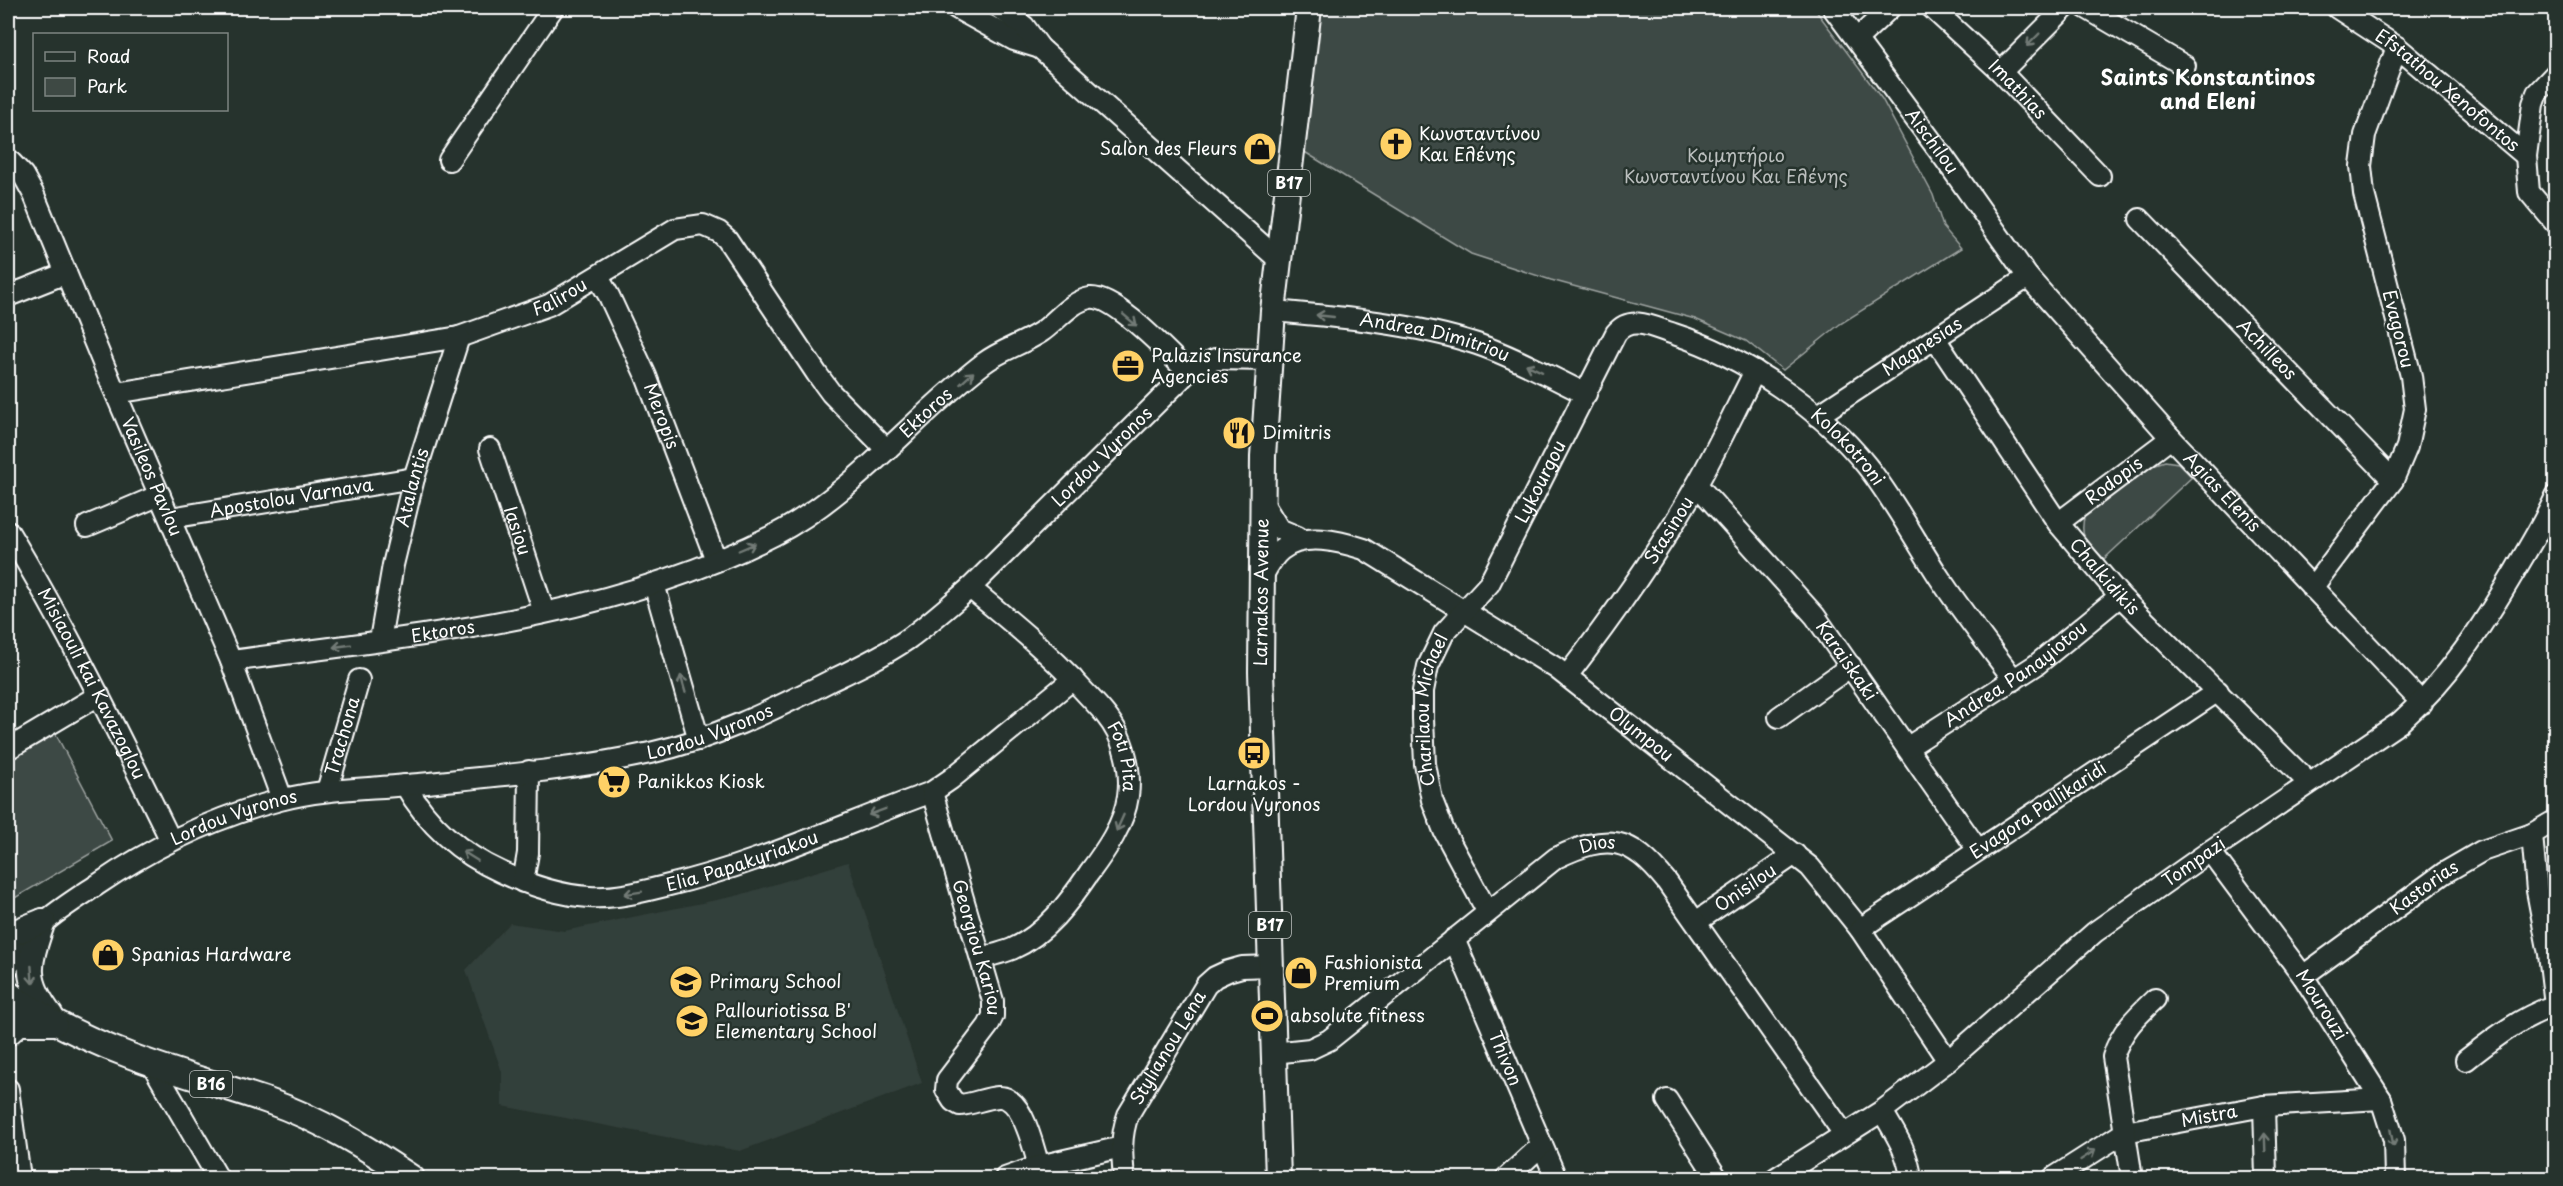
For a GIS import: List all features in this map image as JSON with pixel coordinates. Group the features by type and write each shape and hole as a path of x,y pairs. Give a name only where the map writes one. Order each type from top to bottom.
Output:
{"main road":[{"name":"Larnakos Avenue","path":"1278,1179 1261,672 1262,538 1268,360 1309,8"},
{"path":"8,935 43,921"},
{"path":"43,921 32,959 32,981 37,997 57,1023"},
{"name":"B16","path":"8,993 57,1023 91,1040 153,1066 289,1110 325,1126 372,1152 412,1179"},
{"path":"8,1033 19,1023 57,1023"}],"street":[{"path":"449,159 553,8"},
{"path":"957,8 995,13 1014,40 1040,48 1279,260"},
{"name":"Aischilou","path":"1833,8 2028,277"},
{"path":"1857,39 1890,8"},
{"name":"Imathias","path":"1932,8 2001,72 2100,176"},
{"path":"2001,72 2065,8"},
{"path":"2086,8 2185,66"},
{"name":"Efstathou Xenofontos","path":"2338,8 2397,47 2526,156"},
{"name":"Evagorou","path":"2312,588 2393,480 2407,447 2415,409 2411,376 2364,194 2361,166 2365,135 2397,47"},
{"path":"2556,73 2537,93 2533,104 2526,156 2529,192 2556,225"},
{"name":"Vasileos Pavlou","path":"8,159 23,176 34,195 231,661 282,799"},
{"name":"Achilleos","path":"2140,219 2393,480"},
{"name":"Falirou","path":"116,393 459,337 549,305 675,229 703,225 719,232 739,255 831,393 887,450"},
{"path":"8,296 66,273"},
{"name":"Meropis","path":"598,277 646,376 685,484 716,560"},
{"name":"Magnesias","path":"1816,416 1936,340 2028,277"},
{"name":"Agias Elenis","path":"2028,277 2171,438 2422,703"},
{"name":"Ektoros","path":"231,661 484,626 654,585 716,560 794,524 818,508 985,363 1040,333 1071,307 1085,299 1098,298 1117,309 1188,372"},
{"name":"Andrea Dimitriou","path":"1273,310 1335,317 1438,334 1477,344 1586,394"},
{"name":"Kolokotroni","path":"1610,345 1621,327 1633,322 1697,341 1755,371 1816,416 1867,465 1941,579 2014,680"},
{"name":"Atalantis","path":"380,640 393,565 414,478 459,337"},
{"name":"Chalkidikis","path":"1936,340 2058,523 2120,596 2309,783"},
{"name":"Lykourgou","path":"1462,611 1481,595 1489,584 1610,345"},
{"name":"Lordou Vyronos","path":"8,967 18,950 43,921 113,874 170,839 240,812 282,799 327,791 529,771 649,753 699,740 783,705 906,640 970,588 1188,372 1215,359 1268,360"},
{"name":"Stasinou","path":"1568,676 1624,603 1696,485 1755,371"},
{"name":"Rodopis","path":"2058,523 2171,438"},
{"name":"Iasiou","path":"490,449 544,612"},
{"name":"Apostolou Varnava","path":"170,518 414,478"},
{"name":"Karaiskaki","path":"1696,485 1815,616 1978,850"},
{"path":"87,526 160,495"},
{"name":"Tompazi","path":"1776,1179 1882,1111 1948,1061 2095,932 2210,850 2399,723 2422,703 2463,652 2493,609 2556,496"},
{"path":"1263,503 1279,529 1298,537"},
{"name":"Misiaouli kai Kavazoglou","path":"8,531 39,582 99,695 170,839"},
{"path":"1262,538 1322,539"},
{"name":"Olympou","path":"1262,577 1272,558 1282,549 1297,543 1322,539 1341,541 1364,549 1568,676 1795,854 1823,881 1860,928 1948,1061"},
{"path":"654,585 699,740"},
{"name":"Foti Pita","path":"970,588 1050,654 1105,714 1119,736 1125,752 1128,774 1128,796 1124,813 1102,854 1077,891 1054,918 1019,945 982,958"},
{"name":"Andrea Panayiotou","path":"1908,747 2036,665 2120,596"},
{"name":"Charilaou Michael","path":"1462,611 1444,633 1428,666 1423,691 1425,764 1432,800 1444,831 1487,911"},
{"path":"1779,717 1851,666"},
{"name":"Elia Papakyriakou","path":"405,785 419,809 460,850 481,863 523,882 560,893 609,897 702,878 774,853 932,792 1073,679"},
{"name":"Trachona","path":"327,791 358,680"},
{"name":"Evagora Pallikaridi","path":"1860,928 2218,691"},
{"path":"8,748 99,695"},
{"path":"523,882 527,859 529,771"},
{"name":"Georgiou Kariou","path":"932,792 993,1001 993,1016 975,1045 947,1080 946,1089 953,1101 960,1105 999,1096 1013,1102 1023,1117 1039,1166"},
{"name":"Kastorias","path":"2303,976 2444,873 2482,851 2532,834 2556,820"},
{"path":"2466,1060 2529,1014 2554,1009 2549,954 2537,891 2532,834"},
{"name":"Dios","path":"1273,1053 1310,1049 1329,1040 1487,911 1556,858 1590,843 1611,842 1640,852 1653,865 1696,921 1844,1134"},
{"name":"Mourouzi","path":"2210,850 2303,976 2381,1099 2394,1140 2395,1179"},
{"name":"Onisilou","path":"1696,921 1795,854"},
{"name":"Thivon","path":"1454,939 1557,1179"},
{"name":"Stylianou Lena","path":"1124,1179 1123,1130 1128,1115 1206,985 1215,977 1228,971 1242,967 1272,966"},
{"path":"2132,1179 2113,1057 2118,1039 2129,1024 2156,999"},
{"path":"153,1066 218,1179"},
{"path":"8,1089 20,1179"},
{"name":"Mistra","path":"2053,1179 2125,1132 2264,1106 2381,1099"},
{"path":"1667,1100 1718,1179"},
{"path":"2264,1106 2266,1179"},
{"path":"1882,1111 1908,1159 1911,1179"},
{"path":"1506,1179 1542,1145"},
{"path":"1005,1179 1039,1166 1122,1147"}],"shaded area":[{"name":"Pallouriotissa B' Elementary School","path":"848,862 922,1083 740,1151 502,1106 502,1072 466,970 510,923 564,931 736,896"}],"green space":[{"name":"Κοιμητήριο Κωνσταντίνου Και Ελένης","path":"1319,8 1814,8 1882,99 1933,195 1943,227 1961,248 1840,324 1783,370 1746,341 1695,319 1551,280 1471,254 1303,151"},
{"path":"2165,461 2178,463 2192,477 2104,559 2086,540 2083,529 2085,514 2156,464"},
{"path":"51,725 112,841 8,902 8,751"}],"place":[{"name":"Κωνσταντίνου Και Ελένης","path":"1396,144"},
{"name":"Salon des Fleurs","path":"1260,149"},
{"name":"Palazis Insurance Agencies","path":"1128,366"},
{"name":"Dimitris","path":"1239,433"},
{"name":"Larnakos - Lordou Vyronos","path":"1254,753"},
{"name":"Panikkos Kiosk","path":"614,782"},
{"name":"Spanias Hardware","path":"108,955"},
{"name":"Fashionista Premium","path":"1301,973"},
{"name":"Primary School","path":"686,982"},
{"name":"absolute fitness","path":"1267,1016"},
{"name":"Pallouriotissa B' Elementary School","path":"692,1021"}],"district":[{"name":"Saints Konstantinos and Eleni","path":"2208,90"}]}
